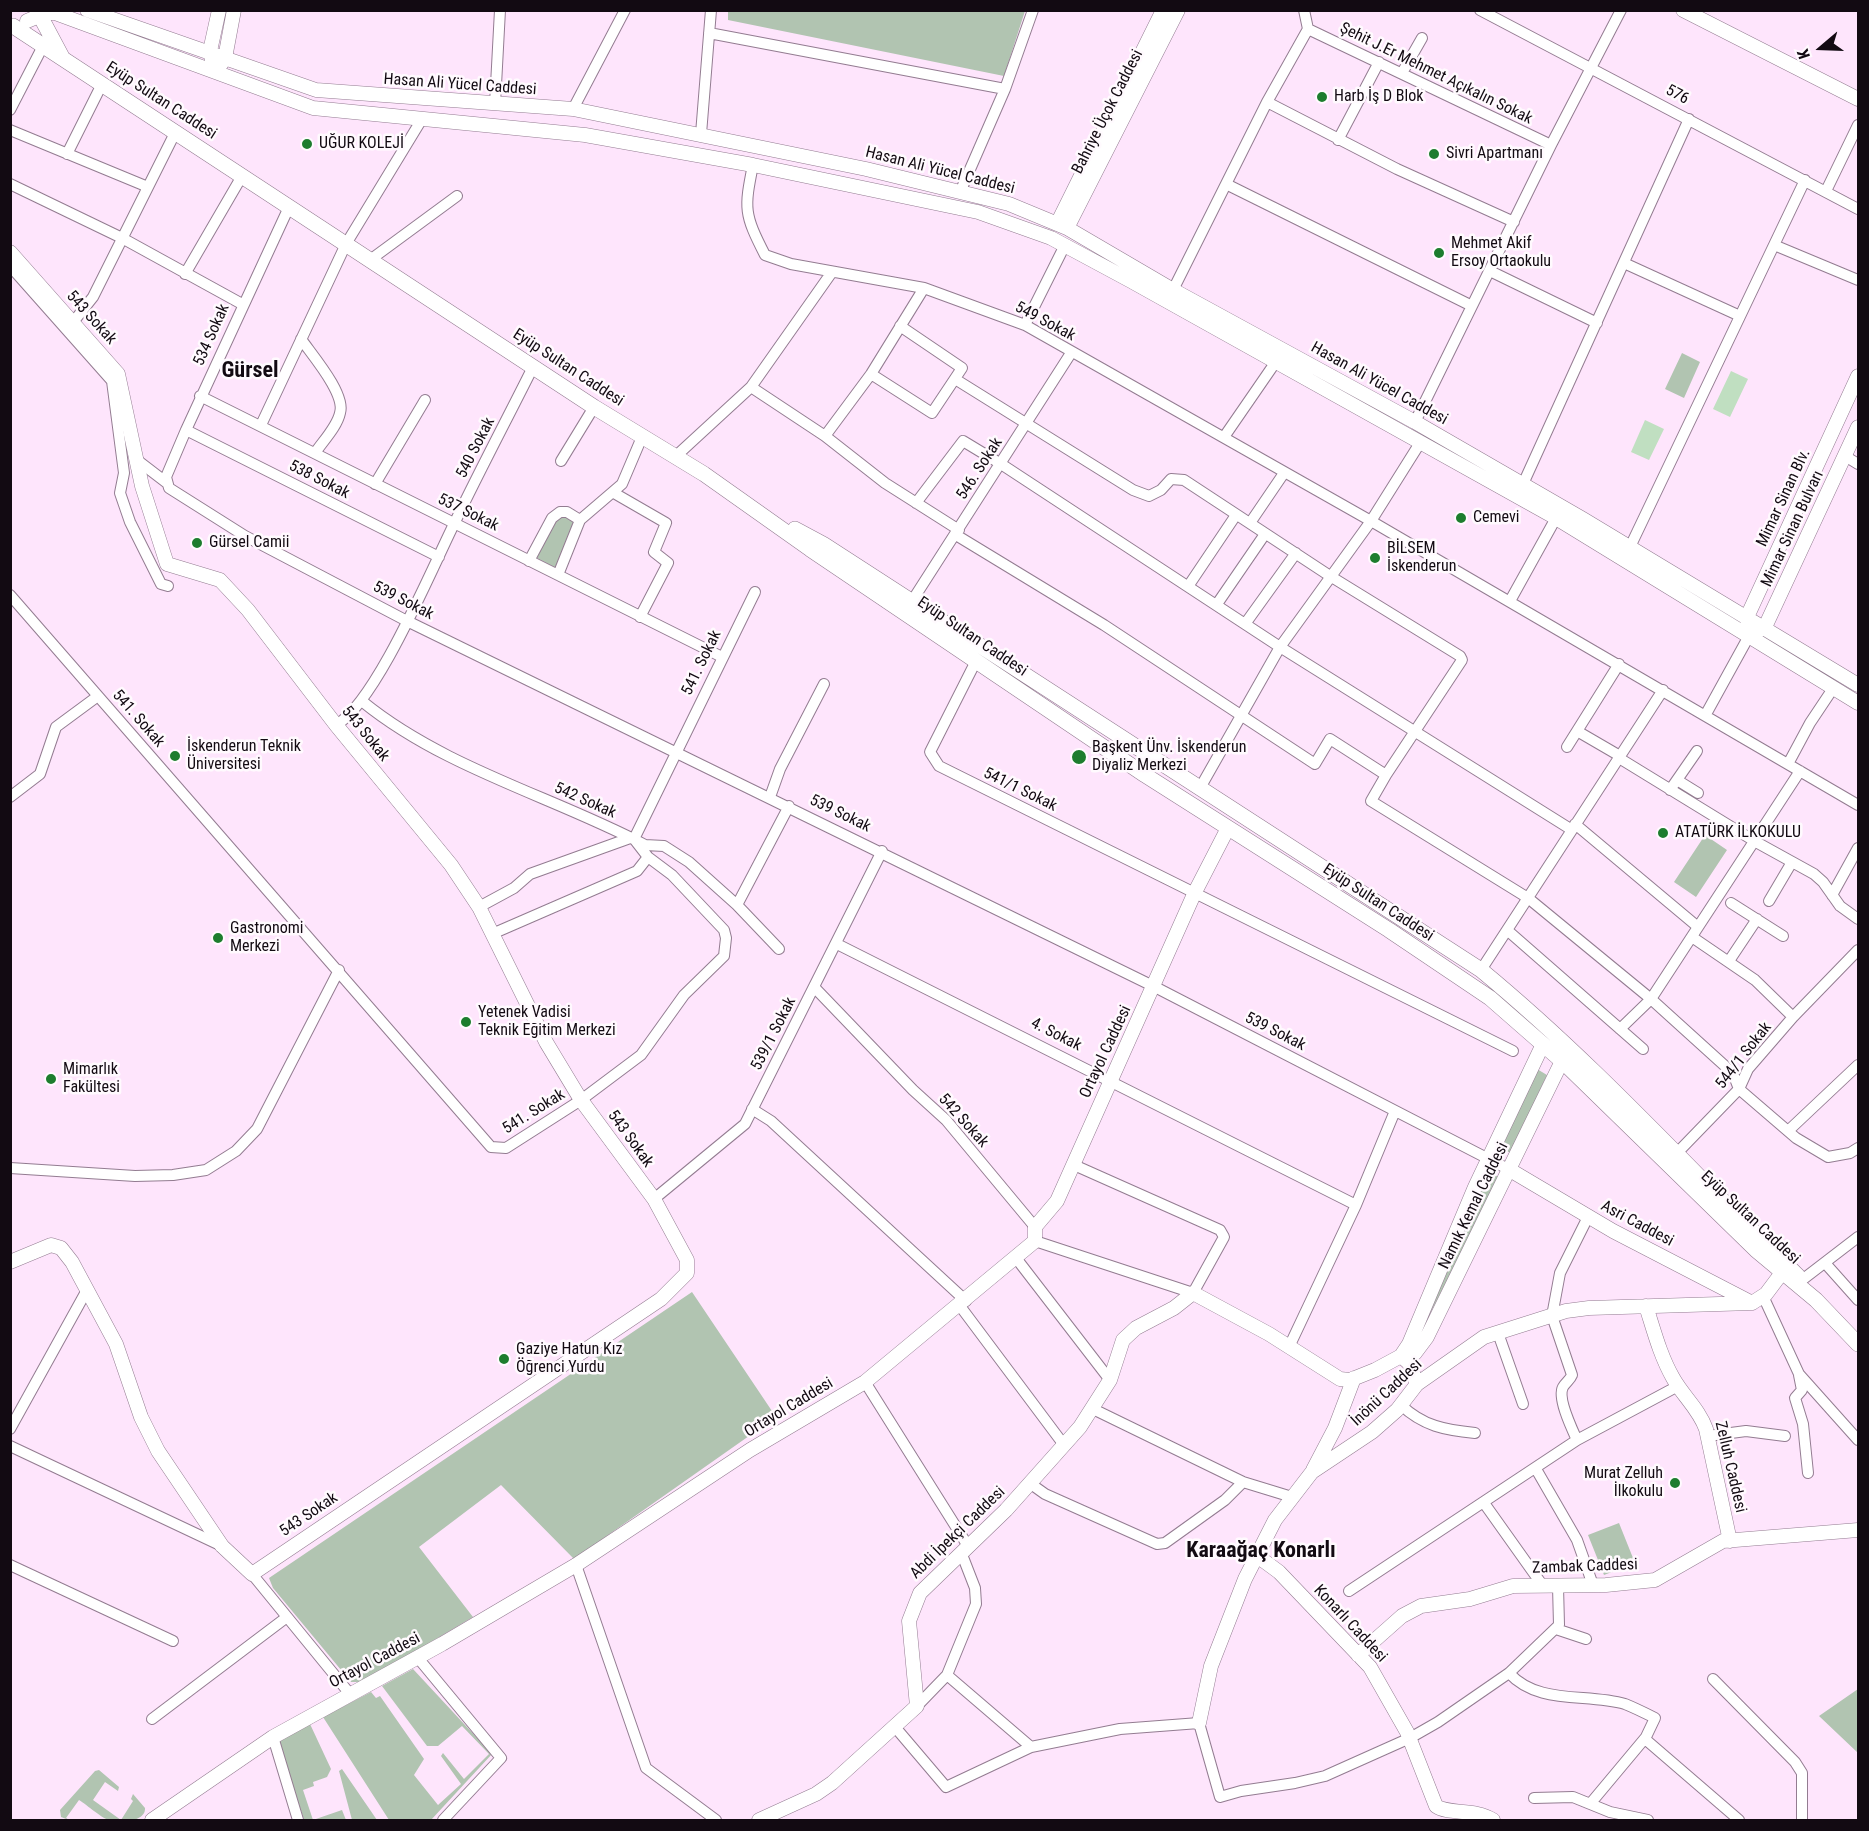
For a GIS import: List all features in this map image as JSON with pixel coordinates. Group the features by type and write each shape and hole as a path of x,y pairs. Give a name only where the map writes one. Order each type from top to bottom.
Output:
{"main road":[{"name":"Eyüp Sultan Caddesi","path":"23,21 43,46 594,407 676,456 976,661 1228,828 1469,983 1544,1044 1781,1274 1816,1300 1858,1344"},
{"path":"23,21 63,59"},
{"path":"780,525 789,526 823,544 1480,970 1543,1022 1677,1153 1802,1280 1816,1300"}],"street":[{"name":"Hasan Ali Yücel Caddesi","path":"87,10 210,51 316,90 573,109 961,190 1010,204 1062,226 1173,290 1415,422 1858,682"},
{"path":"216,74 210,51 219,10"},
{"path":"216,74 225,58 234,10"},
{"path":"495,104 500,10"},
{"path":"573,109 625,10"},
{"path":"701,134 711,10"},
{"path":"961,190 1005,89 1033,10"},
{"name":"Bahriye Üçok Caddesi","path":"1062,226 1164,10"},
{"name":"Bahriye Üçok Caddesi","path":"1062,226 1178,10"},
{"path":"1173,290 1267,102 1308,29 1304,10"},
{"name":"576","path":"1480,10 1858,209"},
{"path":"1415,422 1551,145 1621,10"},
{"path":"1683,10 1858,99"},
{"path":"23,21 46,13 64,16 313,108 585,135 753,165 978,212 1028,229 1065,245 1556,518 1858,703"},
{"name":"Şehit J.Er Mehmet Açıkalın Sokak","path":"1308,29 1551,145"},
{"path":"709,33 1005,89"},
{"path":"1402,73 1422,38"},
{"path":"10,110 43,46"},
{"path":"1338,140 1379,62"},
{"path":"67,154 102,84"},
{"path":"1267,102 1338,140 1514,222"},
{"path":"261,425 346,244 422,118"},
{"path":"1523,484 1689,119"},
{"path":"1826,191 1858,124"},
{"path":"10,130 148,188"},
{"path":"74,321 93,297 176,133"},
{"name":"549 Sokak","path":"753,165 745,203 751,228 765,255 791,264 924,288 1025,325 1510,601 1858,805"},
{"path":"185,274 242,176"},
{"path":"1630,547 1805,180"},
{"path":"10,184 122,238 242,304"},
{"path":"1226,184 1472,306"},
{"path":"370,260 457,196"},
{"name":"534 Sokak","path":"166,480 200,396 289,207"},
{"path":"1025,325 1065,245"},
{"path":"1774,245 1858,280"},
{"name":"543 Sokak","path":"10,252 74,321 118,374 137,460 167,564 220,580 248,610 336,725 451,865 479,907 546,1042 581,1100 654,1199 687,1260 687,1273 661,1299 252,1575"},
{"path":"1624,263 1740,316"},
{"path":"10,266 112,381 124,473 120,493 130,522 161,584 168,586"},
{"path":"1490,271 1597,323"},
{"path":"676,456 751,387 832,272"},
{"path":"825,436 871,374 924,288"},
{"path":"871,374 932,413 955,380 962,368 900,326"},
{"path":"301,339 335,389 341,406 340,415 315,453"},
{"name":"546. Sokak","path":"912,601 1028,424 1071,352"},
{"path":"1224,437 1275,363"},
{"name":"540 Sokak","path":"336,725 348,719 363,702 407,621 533,367"},
{"name":"Mimar Sinan Blv.","path":"1747,617 1858,376"},
{"path":"955,380 1132,490 1149,496 1161,490 1171,479 1184,480 1330,576 1460,656 1462,660 1371,801 1528,898 1651,999 1725,1066 1734,1076 1739,1089 1788,1131 1828,1157 1850,1153 1858,1148"},
{"path":"751,387 825,436 885,483 958,532 1315,764 1330,739 1386,775"},
{"name":"537 Sokak","path":"200,396 722,657"},
{"path":"375,484 425,400"},
{"path":"561,461 594,407"},
{"name":"Mimar Sinan Bulvarı","path":"1765,627 1858,427"},
{"name":"538 Sokak","path":"186,430 439,557"},
{"path":"558,575 580,520 622,484 642,436"},
{"path":"916,502 963,441 1189,585 1280,647 1573,827 1698,927"},
{"path":"1200,788 1280,647 1371,521 1420,443"},
{"path":"1845,456 1858,464"},
{"name":"539 Sokak","path":"137,460 166,480 169,488 245,536 407,621 882,851 1155,987 1510,1170"},
{"path":"1250,523 1284,473"},
{"path":"614,493 666,523 654,552 668,563 640,617"},
{"path":"529,561 552,518 560,512 567,512 580,520"},
{"path":"1189,585 1236,515"},
{"path":"1510,601 1556,518"},
{"path":"1217,604 1265,534"},
{"path":"1245,624 1296,553"},
{"name":"541. Sokak","path":"10,595 491,1147 506,1148 581,1100 641,1055 684,995 724,956 726,938 724,930 672,875 648,858 632,839 755,592"},
{"path":"1747,617 1749,636"},
{"path":"1706,714 1749,636 1765,627"},
{"name":"541/1 Sokak","path":"976,661 930,752 935,763 1196,892"},
{"path":"1567,747 1619,664"},
{"path":"770,797 780,768 824,684"},
{"path":"1788,764 1810,723 1834,687"},
{"path":"1480,970 1663,690"},
{"path":"10,796 40,774 56,727 98,696"},
{"name":"542 Sokak","path":"363,702 391,724 420,740 645,845 664,846 689,862 737,905 778,949"},
{"path":"1577,731 1619,757 1673,785 1756,842 1823,882 1840,906 1858,919"},
{"path":"1673,785 1697,752"},
{"path":"1620,1029 1651,999 1756,842 1800,771"},
{"path":"1673,785 1698,793"},
{"path":"737,905 789,806"},
{"name":"Ortayol Caddesi","path":"152,1821 273,1737 418,1658 576,1565 732,1462 865,1382 1016,1258 1057,1201 1196,892 1228,828"},
{"path":"479,907 514,888 530,874 632,839"},
{"path":"1832,895 1858,848"},
{"name":"539/1 Sokak","path":"654,1199 745,1124 882,851"},
{"path":"492,934 638,871 648,858"},
{"path":"1769,901 1792,862"},
{"path":"1196,892 1513,1051"},
{"path":"1731,903 1783,936"},
{"path":"1729,961 1757,920"},
{"path":"1507,930 1643,1049"},
{"path":"1692,937 1755,980 1793,1017"},
{"name":"4. Sokak","path":"837,944 1356,1205"},
{"name":"544/1 Sokak","path":"1677,1153 1739,1089 1748,1070 1793,1017 1858,950"},
{"path":"10,1168 135,1176 173,1175 206,1170 236,1151 257,1129 339,970"},
{"name":"542 Sokak","path":"814,987 913,1090 946,1120 1035,1234"},
{"path":"1417,1384 1403,1357 1423,1305 1489,1158 1544,1044"},
{"name":"Namık Kemal Caddesi","path":"1354,1378 1415,1353 1427,1337 1562,1061"},
{"path":"1788,1131 1858,1065"},
{"path":"752,1109 771,1121 963,1303 1064,1445"},
{"path":"1289,1347 1356,1205 1395,1111"},
{"path":"1074,1165 1220,1230 1224,1237 1221,1245 1193,1293"},
{"name":"Asri Caddesi","path":"1510,1170 1588,1217 1757,1300"},
{"path":"1577,1440 1566,1416 1562,1387 1572,1375 1552,1316 1560,1273 1588,1217"},
{"path":"1035,1234 1193,1293 1289,1347 1336,1378 1354,1378 1335,1428 1312,1472"},
{"path":"1802,1280 1858,1237"},
{"path":"10,1262 51,1245 61,1248 72,1262 116,1344 150,1437 222,1546 252,1575 350,1694"},
{"path":"1016,1258 1110,1380"},
{"path":"1825,1263 1858,1300"},
{"path":"1781,1274 1757,1300 1799,1374 1858,1440"},
{"path":"10,1429 87,1290"},
{"name":"Abdi İpekçi Caddesi","path":"917,1706 910,1613 920,1593 1031,1484 1093,1409 1110,1380 1123,1340 1128,1334 1174,1308 1193,1293"},
{"name":"İnönü Caddesi","path":"1199,1723 1211,1666 1256,1555 1275,1520 1312,1472 1358,1443 1401,1405 1417,1384 1466,1348 1498,1333 1552,1316 1589,1308 1757,1300"},
{"name":"Zelluh Caddesi","path":"1646,1306 1658,1344 1678,1386 1701,1414 1708,1436 1730,1541"},
{"path":"1498,1333 1523,1404"},
{"path":"1799,1374 1802,1390 1795,1398 1803,1424 1808,1473"},
{"path":"759,1821 816,1794 917,1706 947,1675 976,1604 965,1549 865,1382"},
{"path":"1349,1591 1445,1525 1456,1521 1484,1503 1577,1440 1678,1386"},
{"path":"1401,1405 1413,1416 1430,1426 1475,1433"},
{"path":"1093,1409 1243,1482 1292,1497"},
{"path":"1708,1436 1746,1431 1785,1436"},
{"path":"10,1446 222,1546"},
{"path":"1536,1469 1577,1540 1593,1585"},
{"path":"1031,1484 1045,1494 1157,1544 1165,1543 1225,1500 1243,1482"},
{"path":"1484,1503 1543,1586"},
{"name":"Zambak Caddesi","path":"1358,1655 1413,1608 1470,1599 1500,1588 1655,1580 1714,1544 1858,1530"},
{"name":"Konarlı Caddesi","path":"1256,1555 1279,1572 1358,1655 1383,1686 1410,1738 1437,1806 1445,1810 1479,1813 1493,1821"},
{"path":"10,1565 173,1641"},
{"path":"576,1565 646,1768 716,1821"},
{"path":"895,1727 946,1787 1031,1747 1120,1729 1199,1723 1220,1797 1241,1791 1295,1784 1326,1776 1410,1738 1438,1722 1509,1673 1559,1625 1558,1586"},
{"path":"152,1719 286,1617"},
{"path":"1556,1629 1586,1639"},
{"path":"418,1658 501,1758 443,1821"},
{"path":"1509,1673 1518,1683 1539,1692 1625,1705 1655,1718 1646,1737 1590,1804"},
{"path":"947,1675 1031,1747"},
{"path":"1713,1679 1795,1762 1802,1773 1802,1821"},
{"path":"273,1737 298,1821"},
{"path":"1646,1737 1738,1821"},
{"path":"1534,1798 1573,1797 1647,1821"}],"shaded area":[{"path":"728,10 1025,11 1004,76 728,20"},
{"path":"1682,353 1700,362 1684,398 1665,389"},
{"path":"1731,371 1748,379 1730,417 1713,409"},
{"path":"1645,420 1664,429 1649,460 1631,452"},
{"path":"565,515 576,521 556,568 535,557 552,524"},
{"path":"1705,835 1727,850 1696,897 1674,882"},
{"path":"1537,1069 1547,1075 1511,1153 1501,1149"},
{"path":"1488,1173 1500,1177 1416,1341"},
{"path":"692,1292 776,1417 574,1559 501,1485 419,1547 473,1617 364,1682 351,1682 273,1588 269,1578"},
{"path":"1619,1523 1635,1563 1604,1575 1588,1535"},
{"path":"413,1669 492,1754 431,1820 389,1820 323,1717 371,1692 376,1698 380,1696 424,1759 414,1775 438,1805 461,1784 441,1756 443,1753 464,1779 489,1754 462,1726 438,1746 427,1746 382,1686"},
{"path":"1858,1689 1858,1753 1819,1716"},
{"path":"310,1724 331,1769 327,1777 313,1782 314,1786 303,1790 313,1820 304,1820 279,1741"},
{"path":"342,1769 377,1820 352,1820 339,1771"},
{"path":"99,1770 119,1787 118,1791 105,1782 93,1800 121,1820 133,1801 131,1799 133,1794 145,1808 141,1816 125,1821 109,1820 79,1800 66,1818 69,1820 61,1817 60,1810 95,1771"},
{"path":"342,1810 346,1820 313,1820"}],"place":[{"name":"Harb İş D Blok","path":"1322,97"},
{"name":"UĞUR KOLEJİ","path":"307,144"},
{"name":"Sivri Apartmanı","path":"1434,154"},
{"name":"Mehmet Akif Ersoy Ortaokulu","path":"1439,253"},
{"name":"Cemevi","path":"1461,518"},
{"name":"Gürsel Camii","path":"197,543"},
{"name":"BİLSEM İskenderun","path":"1375,558"},
{"name":"İskenderun Teknik Üniversitesi","path":"175,756"},
{"name":"Başkent Ünv. İskenderun Diyaliz Merkezi","path":"1079,757"},
{"name":"ATATÜRK İLKOKULU","path":"1663,833"},
{"name":"Gastronomi Merkezi","path":"218,938"},
{"name":"Yetenek Vadisi Teknik Eğitim Merkezi","path":"466,1022"},
{"name":"Mimarlık Fakültesi","path":"51,1079"},
{"name":"Gaziye Hatun Kız Öğrenci Yurdu","path":"504,1359"},
{"name":"Murat Zelluh İlkokulu","path":"1675,1483"}],"district":[{"name":"Gürsel","path":"250,371"},
{"name":"Karaağaç Konarlı","path":"1261,1551"}]}
